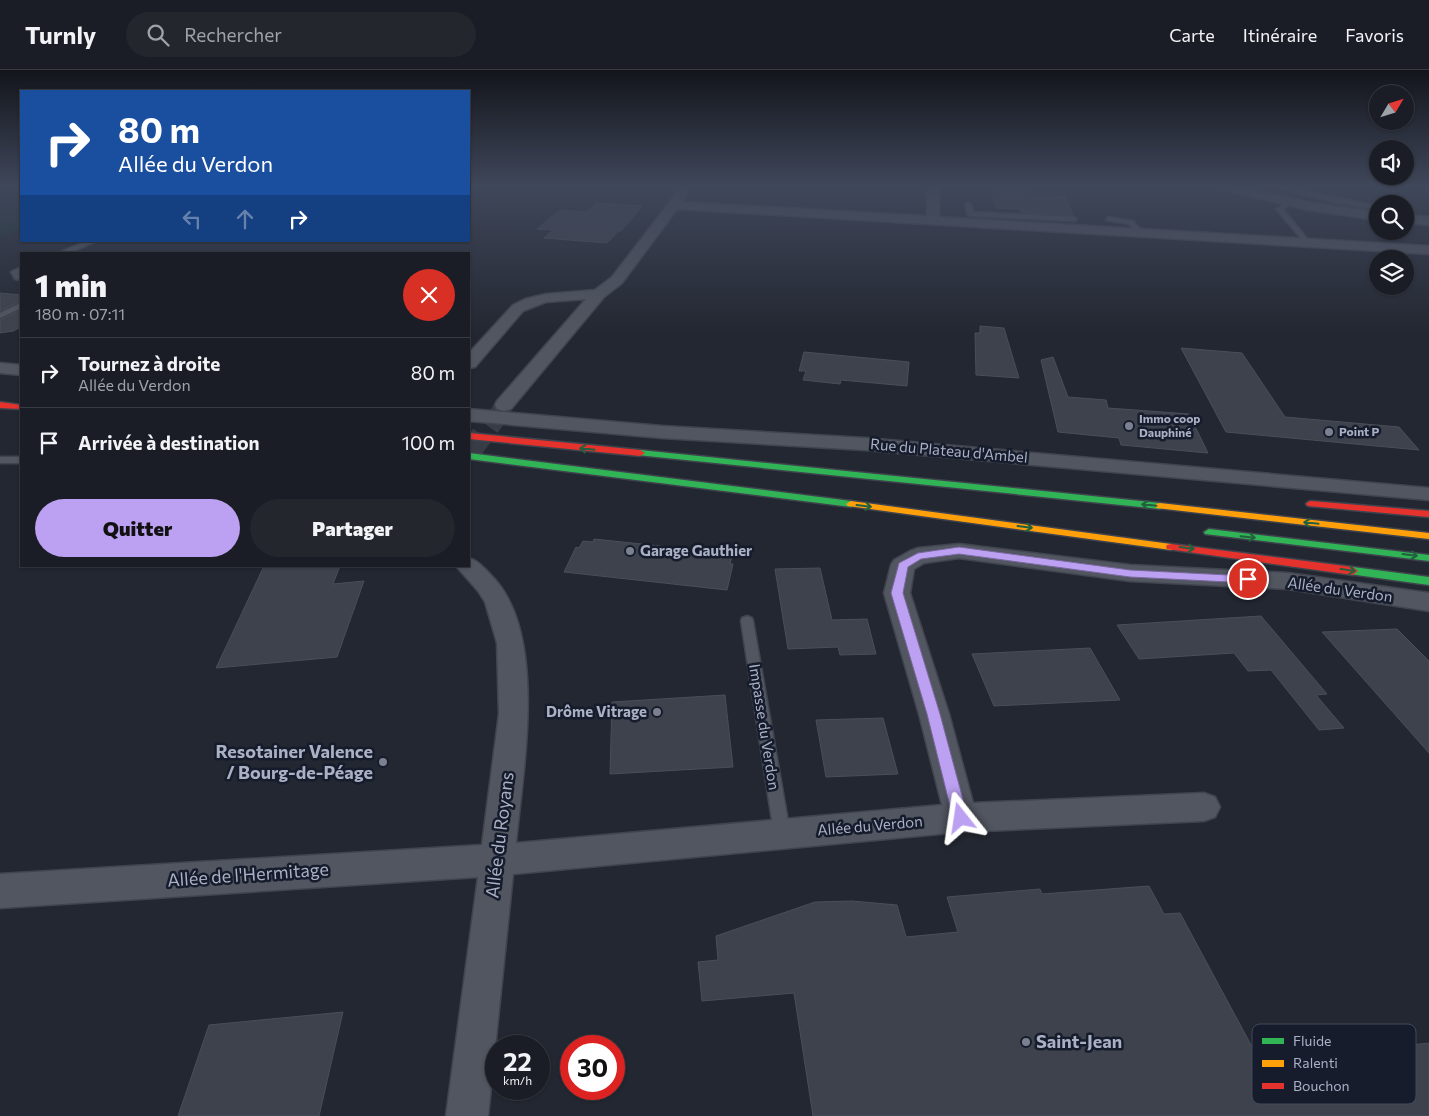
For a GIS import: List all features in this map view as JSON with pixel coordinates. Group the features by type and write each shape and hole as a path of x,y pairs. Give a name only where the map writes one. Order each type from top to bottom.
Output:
{"highway":[{"path":"0,405 20,407"},
{"path":"470,436 1180,508 1429,536"},
{"path":"636,454 1129,491"},
{"path":"470,455 934,503"},
{"path":"470,455 1429,581"},
{"path":"1297,503 1429,514"},
{"path":"1199,531 1429,558"}],"street":[{"path":"504,406 599,294 617,280 651,236"},
{"path":"1204,236 1429,250"},
{"path":"470,362 518,308 530,302 546,298 599,294"},
{"path":"0,368 20,370"},
{"name":"Rue du Plateau d'Ambel","path":"470,414 662,432 865,444 1429,494"},
{"name":"Allée du Verdon","path":"497,860 961,818 934,714 897,593 903,565 918,556 959,550 1130,573 1288,582 1429,602"},
{"name":"Allée du Royans","path":"467,1116 514,714 510,643 498,602 487,585 469,567"},
{"path":"961,818 1204,807"},
{"name":"Allée de l'Hermitage","path":"0,891 497,860"}],"lane":[{"path":"1302,236 1307,242"},
{"path":"64,252 91,242"},
{"path":"20,270 15,272 20,278"},
{"path":"0,316 20,306"},
{"path":"0,460 20,460"},
{"name":"Impasse du Verdon","path":"747,621 782,833"}],"building":[{"path":"546,236 614,236 607,243 544,238"},
{"path":"0,293 20,295 20,301 0,311"},
{"path":"20,310 20,328 13,331 0,333 0,320"},
{"path":"980,326 1004,328 1019,378 976,375 975,333 980,333"},
{"path":"1181,348 1242,353 1285,417 1399,427 1419,450 1226,432"},
{"path":"804,352 909,362 907,386 841,380 840,384 803,380 806,371 799,371"},
{"path":"1053,357 1068,397 1106,400 1108,408 1189,414 1208,453 1121,445 1119,438 1058,432 1041,360"},
{"path":"594,539 718,552 717,555 732,556 730,564 733,564 727,590 564,572 576,547 579,548 583,541 593,542"},
{"path":"264,567 340,567 333,584 364,581 337,657 216,668"},
{"path":"820,568 832,620 867,619 876,654 840,655 838,647 788,649 775,569"},
{"path":"1261,616 1327,694 1316,695 1344,728 1319,730 1271,670 1248,671 1234,653 1139,659 1117,625"},
{"path":"1397,629 1429,661 1429,753 1322,632"},
{"path":"1090,648 1120,700 994,706 972,654"},
{"path":"725,695 733,767 610,774 612,702"},
{"path":"883,718 898,774 826,777 816,720"},
{"name":"Saint-Jean","path":"1149,886 1164,914 1180,913 1252,1047 1252,1104 1416,1104 1416,1044 1429,1043 1429,1116 813,1116 794,993 702,1001 698,962 718,960 716,936 815,902 852,901 897,905 906,937 958,932 947,897 1040,889 1042,894"},
{"path":"343,1012 319,1116 178,1116 209,1025"}],"tunnel":[{"path":"493,421 504,405"},
{"path":"470,452 494,419"}],"traffic: fast":[{"path":"640,453 1160,506"},
{"path":"470,456 851,504"},
{"path":"1209,532 1429,558"},
{"path":"1353,571 1429,581"}],"traffic: slow":[{"path":"851,504 1171,547"},
{"path":"1160,506 1429,536"}],"traffic: jam":[{"path":"0,405 20,407"},
{"path":"470,436 640,453"},
{"path":"1311,504 1429,514"},
{"path":"1171,547 1353,571"}],"place":[{"name":"Immo coop Dauphiné","path":"1129,426"},
{"name":"Point P","path":"1329,432"},
{"name":"Garage Gauthier","path":"630,551"},
{"name":"Drôme Vitrage","path":"657,712"},
{"name":"Resotainer Valence / Bourg-de-Péage","path":"383,762"},
{"name":"Saint-Jean","path":"1026,1042"}],"route":[{"path":"961,818 934,714 897,593 903,565 918,556 959,550 1130,573 1248,579"}]}
